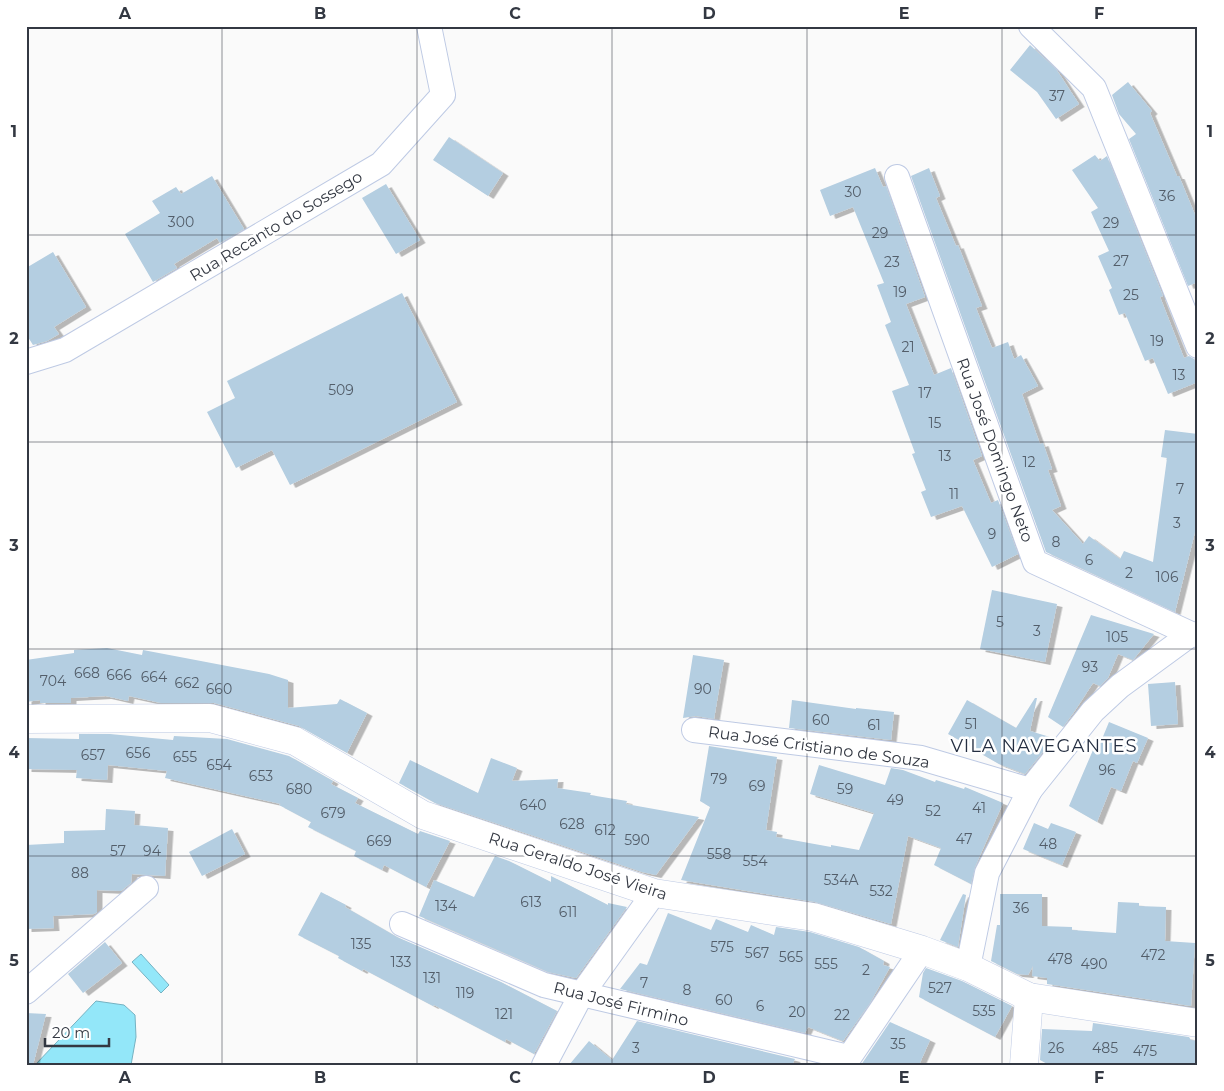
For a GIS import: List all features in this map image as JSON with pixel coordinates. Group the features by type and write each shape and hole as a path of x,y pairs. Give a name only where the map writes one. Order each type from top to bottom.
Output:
{"street":[{"name":"Rua Recanto do Sossego","path":"26,362 65,350 381,164 443,95 430,26"},
{"path":"1031,26 1094,88 1198,346"},
{"name":"Rua José Domingo Neto","path":"897,177 1035,562 1196,628"},
{"path":"968,966 987,873 1030,790 1093,711 1120,686 1196,628"},
{"name":"Rua Geraldo José Vieira","path":"26,719 210,718 295,741 422,815 654,893 813,917 968,966 1029,997 1198,1023"},
{"name":"Rua José Cristiano de Souza","path":"694,730 921,758 1030,790"},
{"path":"26,992 146,888"},
{"path":"544,1065 581,995 654,893"},
{"name":"Rua José Firmino","path":"402,924 544,985 846,1061"},
{"path":"846,1061 922,950"},
{"path":"1024,1065 1029,997"}],"water":[{"path":"141,954 169,985 161,993 132,962"},
{"path":"96,1001 124,1005 135,1015 136,1037 131,1065 35,1065"}],"building":[{"path":"1030,45 1056,69 1079,104 1056,119 1037,92 1010,70"},
{"path":"1128,82 1152,111 1150,113 1198,222 1198,282 1188,286 1129,139 1136,134 1119,114 1112,95"},
{"path":"449,137 503,173 488,196 433,160"},
{"path":"1095,155 1100,161 1107,156 1163,296 1160,297 1184,358 1189,356 1194,359 1198,367 1198,382 1168,394 1153,358 1145,361 1125,313 1119,315 1109,290 1112,288 1098,256 1109,251 1091,212 1098,208 1072,170"},
{"path":"875,168 883,187 886,186 925,297 906,304 934,375 951,368 982,456 973,460 991,503 998,500 1018,554 992,567 962,506 931,517 921,492 926,490 912,454 915,453 892,391 909,385 885,325 891,322 877,285 884,283 853,207 830,216 820,190"},
{"path":"929,168 940,196 936,198 956,246 958,245 982,306 976,308 992,348 1008,342 1014,359 1021,355 1038,386 1022,394 1040,444 1043,443 1052,469 1048,470 1061,506 1052,510 1083,544 1089,536 1120,559 1124,551 1153,562 1167,458 1161,457 1165,430 1198,434 1198,514 1175,612 1046,552 911,176"},
{"path":"212,176 244,229 220,243 217,238 174,264 177,268 153,282 125,234 160,213 152,201 176,187 181,194"},
{"path":"386,184 420,240 396,254 362,198"},
{"path":"53,252 86,307 54,327 59,334 47,341 33,345 26,334 26,268"},
{"path":"402,293 457,402 290,485 272,450 236,468 207,412 235,398 227,381"},
{"path":"992,590 1057,604 1045,662 980,649"},
{"path":"1091,615 1154,634 1133,660 1118,654 1108,678 1100,686 1093,683 1063,727 1048,717"},
{"path":"107,648 142,655 143,650 269,674 288,680 288,708 337,704 340,699 367,713 347,753 299,726 214,703 161,703 129,696 128,701 106,696 71,698 71,703 40,703 40,700 26,702 26,660 74,653 74,650"},
{"path":"693,655 724,660 714,719 696,716 683,718"},
{"path":"1175,682 1178,724 1151,726 1148,684"},
{"path":"1035,698 1037,698 1030,731 1050,737 1046,748 1025,774 999,764 948,734 967,700 1016,728"},
{"path":"792,700 894,712 891,740 789,728"},
{"path":"1109,722 1148,738 1137,763 1133,761 1121,791 1111,787 1097,822 1069,806 1093,750 1097,751"},
{"path":"79,734 110,734 173,740 174,736 227,739 289,756 333,781 331,784 358,798 355,803 418,834 420,831 450,841 426,887 384,865 382,870 354,856 356,851 308,827 311,822 279,805 281,804 165,778 167,771 108,765 107,780 76,778 77,770 26,769 26,738 79,739"},
{"path":"709,746 777,757 766,830 777,832 776,837 859,850 874,813 810,794 819,765 885,785 891,768 903,770 935,782 936,780 964,789 965,787 1003,803 975,867 971,884 934,865 941,848 908,836 891,924 815,902 681,880 710,807 700,801"},
{"path":"491,758 517,768 512,781 558,779 557,788 591,793 590,795 627,801 626,804 699,817 656,875 435,803 399,783 410,760 478,793"},
{"path":"106,809 135,811 134,825 168,828 165,876 132,874 131,883 121,891 97,890 97,912 94,914 53,916 54,928 26,929 26,845 64,843 64,831 105,830"},
{"path":"1034,823 1048,829 1051,823 1076,832 1062,865 1023,849"},
{"path":"232,829 245,854 202,876 189,852"},
{"path":"495,856 551,882 551,876 608,905 608,903 627,907 576,978 548,972 419,916 434,880 474,897"},
{"path":"321,892 346,905 345,907 397,937 501,982 557,1011 534,1054 506,1039 505,1042 363,969 362,971 338,958 339,956 298,935"},
{"path":"963,894 966,895 958,947 940,940"},
{"path":"1000,894 1042,894 1042,926 1072,927 1072,930 1116,933 1118,902 1139,903 1139,906 1166,907 1165,941 1195,943 1191,1006 1047,984 1047,978 1032,976 1033,966 1028,975 1017,974 991,961 997,925 1000,925"},
{"path":"668,913 711,930 716,919 748,932 751,925 774,935 776,927 810,932 859,947 884,961 883,965 890,967 870,1003 843,1041 808,1027 805,1033 620,989 640,963 647,965"},
{"path":"105,942 122,963 83,993 68,974"},
{"path":"926,968 962,981 1012,1006 995,1037 919,997 923,973"},
{"path":"26,1013 46,1014 33,1065 26,1065"},
{"path":"637,1021 795,1059 792,1065 569,1065 589,1041 612,1060"},
{"path":"890,1022 930,1040 919,1065 861,1065"},
{"path":"1093,1023 1189,1037 1191,1040 1198,1041 1198,1065 1049,1065 1040,1060 1042,1029 1092,1031"}],"district":[{"name":"VILA NAVEGANTES","path":"1044,746"}]}
